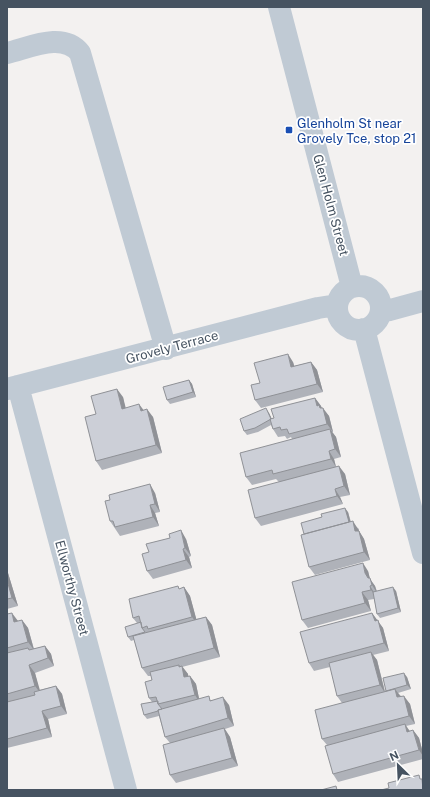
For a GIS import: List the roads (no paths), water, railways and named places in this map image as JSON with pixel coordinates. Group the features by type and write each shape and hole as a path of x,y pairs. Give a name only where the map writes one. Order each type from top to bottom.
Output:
{"street":[{"name":"Glen Holm Street","path":"279,7 352,287"},
{"path":"7,53 57,41 75,47 80,53 166,349"},
{"path":"358,286 372,290 380,301 381,311 377,321 364,329 356,330 343,323 339,317 337,305 340,296 352,287 358,286"},
{"path":"381,311 423,301"},
{"name":"Grovely Terrace","path":"13,388 318,308 337,305"},
{"path":"364,329 423,554"},
{"name":"Ellworthy Street","path":"13,388 126,790"}],"place":[{"name":"Glenholm St near Grovely Tce, stop 21","path":"289,130"}]}
